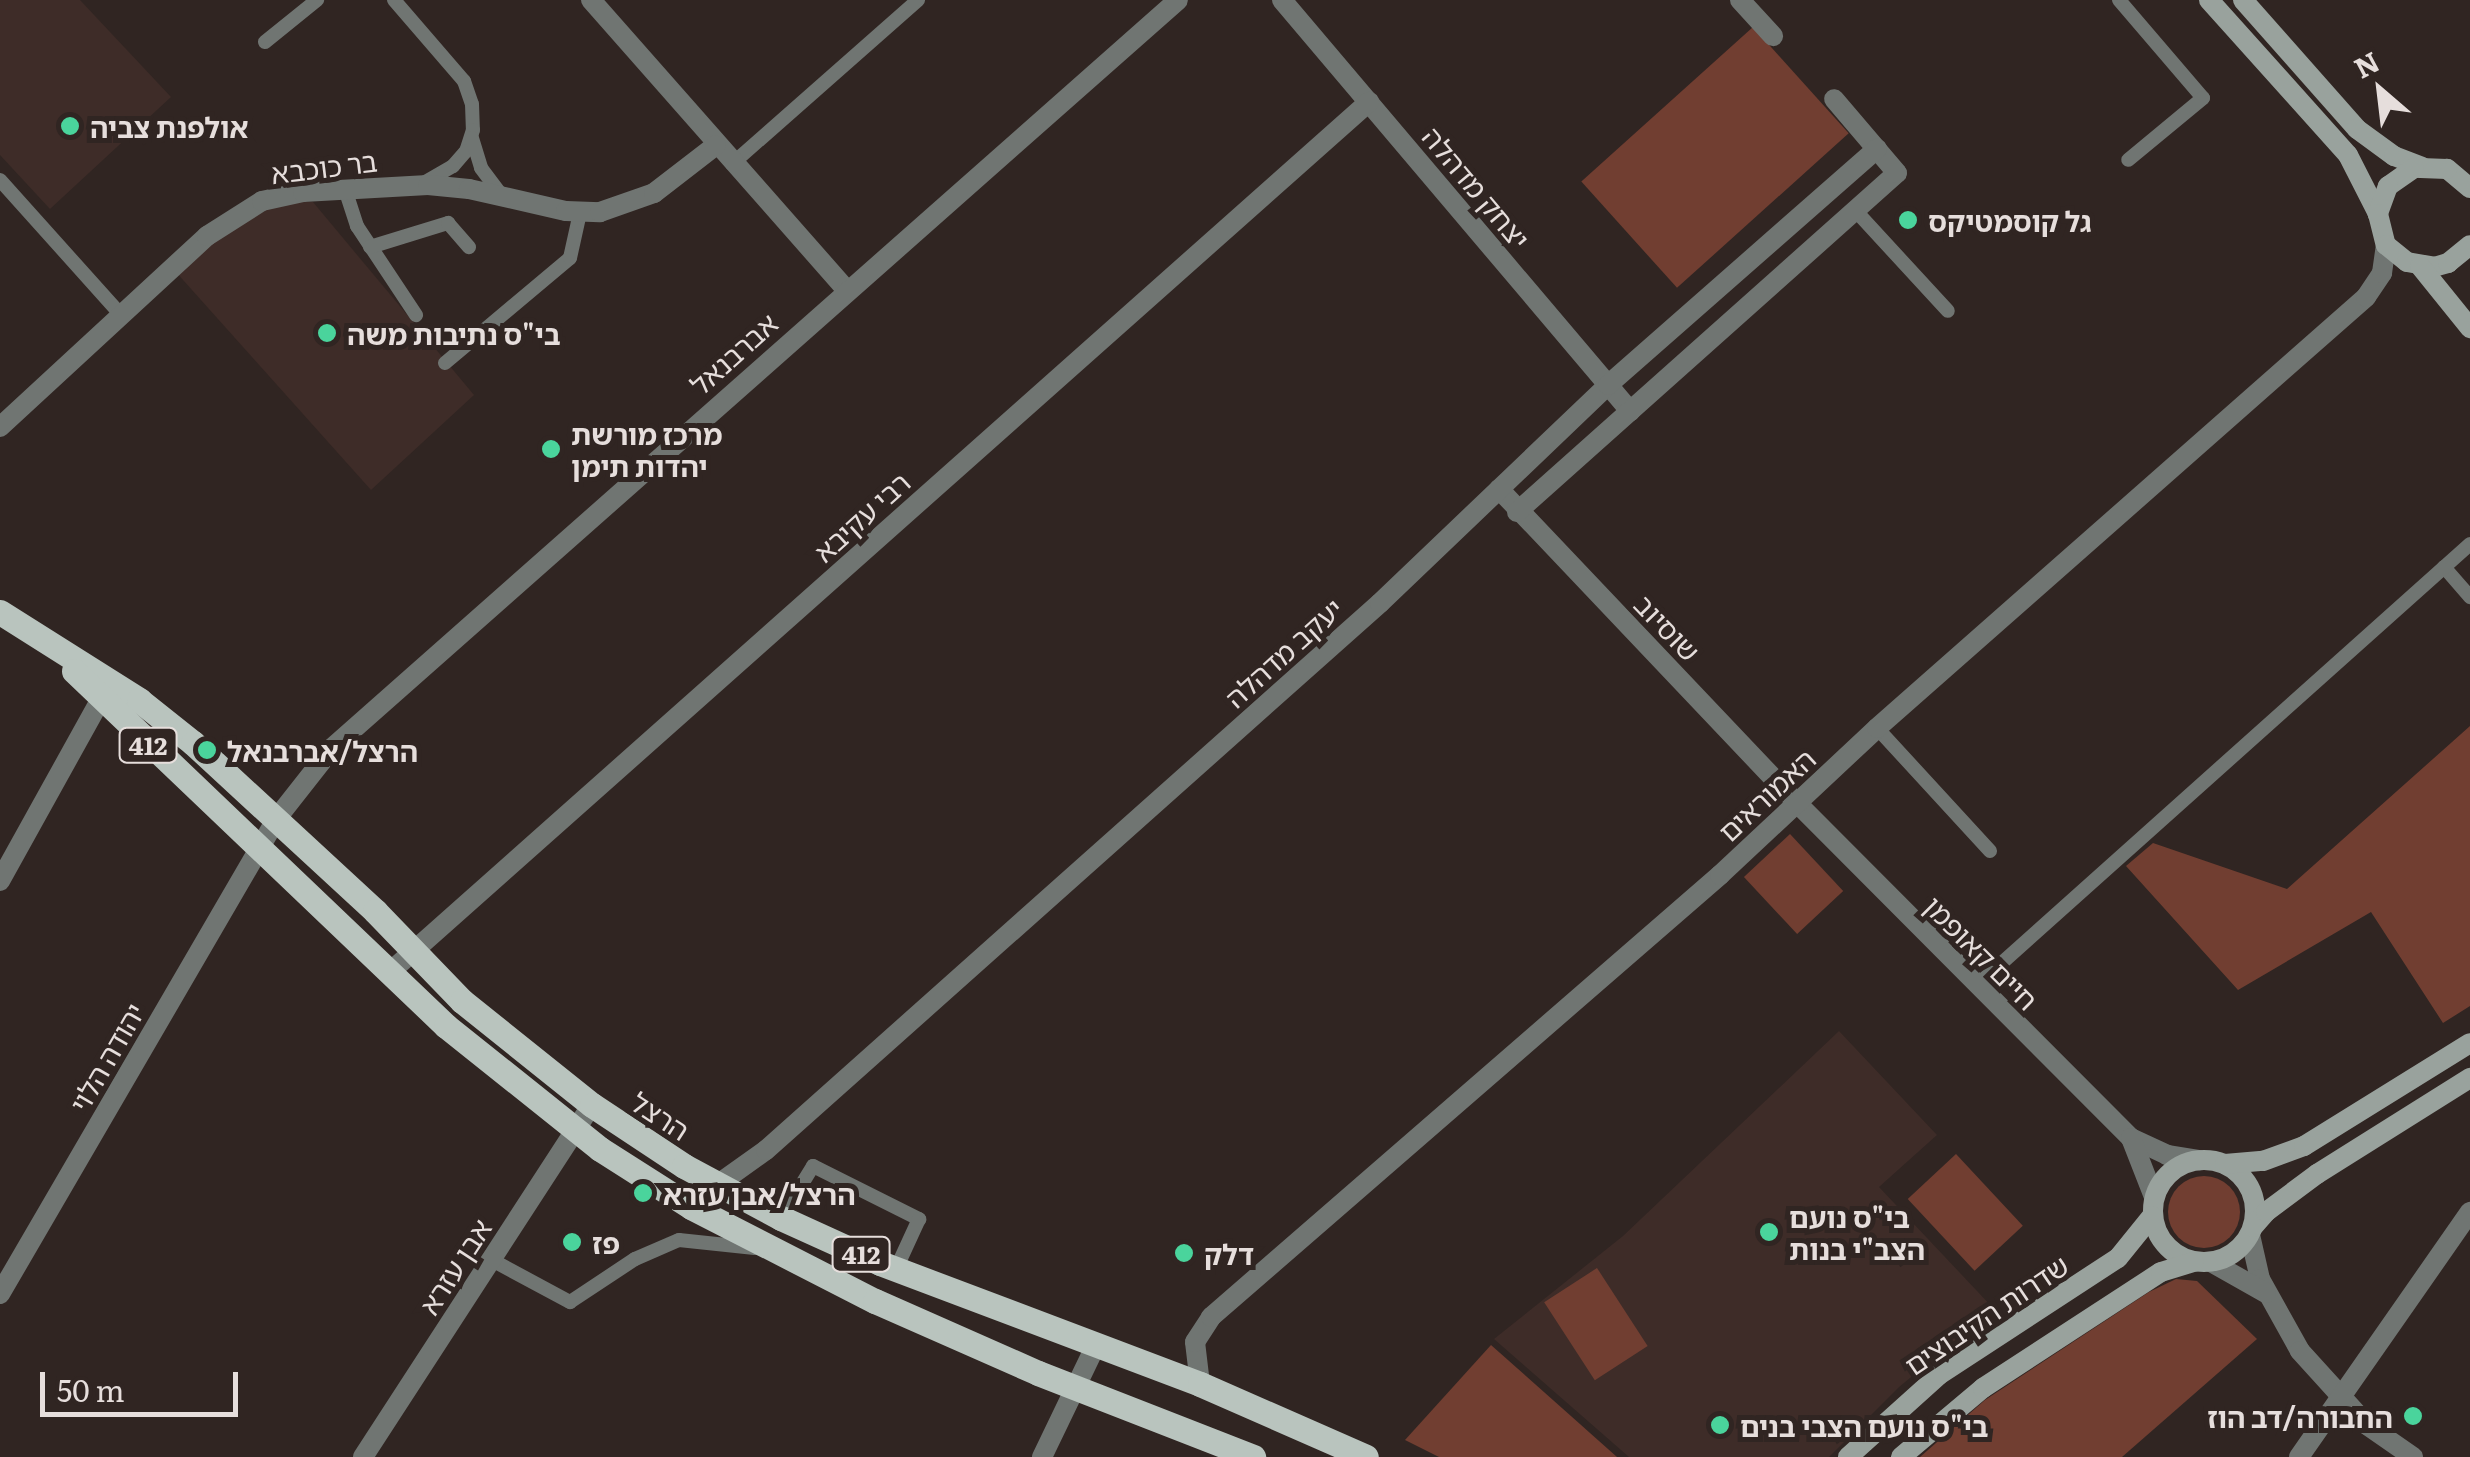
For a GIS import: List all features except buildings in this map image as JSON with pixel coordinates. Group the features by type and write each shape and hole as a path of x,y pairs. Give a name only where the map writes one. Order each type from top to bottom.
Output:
{"main road":[{"name":"הרצל","path":"0,612 139,700 277,818 462,1001 592,1105 717,1185 780,1218 896,1269 1200,1384 1366,1457"},
{"name":"הרצל","path":"39,638 446,1026 575,1131 690,1208 776,1252 966,1342 1252,1457"}],"street":[{"path":"591,0 846,289"},
{"name":"אברבנאל","path":"260,848 277,818 332,748 846,289 1178,0"},
{"name":"יצחק מדהלה","path":"1282,0 1630,411"},
{"path":"1740,0 1773,36"},
{"path":"2209,0 2348,154 2378,214 2386,245 2395,255 2420,266 2470,328"},
{"path":"2243,0 2358,129 2394,156 2422,167 2470,172"},
{"path":"1517,512 1897,174 1834,99"},
{"name":"רבי עקיבא","path":"390,972 1369,102"},
{"name":"בר כוכבא","path":"0,427 207,236 243,210 282,195 418,185 502,196 580,213 611,210 644,199 716,145"},
{"name":"יעקב מדהלה","path":"717,1185 746,1167 1380,603 1608,385 1876,149"},
{"path":"2378,214 2388,186 2400,174 2422,167"},
{"path":"2447,169 2470,188"},
{"name":"האמוראים","path":"1200,1384 1196,1342 1211,1318 1510,1060 1877,728 2366,297 2382,273 2386,245"},
{"path":"2420,266 2448,263 2470,245"},
{"name":"שוסיוב","path":"1499,489 1796,803"},
{"path":"0,881 102,697"},
{"name":"חיים קאופמן","path":"1796,803 2132,1138 2167,1155 2200,1160"},
{"name":"יהודה הלוי","path":"0,1294 260,848"},
{"path":"2266,1294 2165,1246 2153,1207 2171,1172 2200,1160 2224,1164 2262,1161 2304,1146 2470,1044"},
{"path":"1902,1457 1983,1388 2161,1272 2226,1258 2317,1174 2470,1078"},
{"name":"אבן עזרא","path":"364,1457 592,1105"},
{"name":"חיים קאופמן","path":"2132,1138 2153,1207"},
{"path":"2224,1164 2245,1180 2252,1192 2252,1231 2266,1294 2300,1351 2340,1398 2413,1457"},
{"name":"שדרות הקיבוצים","path":"1848,1457 1940,1374 2118,1258 2153,1207"},
{"path":"2299,1457 2470,1212"},
{"path":"1042,1457 1095,1347"}],"lane":[{"path":"265,42 317,0"},
{"path":"394,0 464,81 472,104 472,137 481,168 502,196"},
{"path":"732,164 918,0"},
{"path":"2119,0 2203,98 2128,160"},
{"path":"418,185 452,166 472,137"},
{"path":"0,180 122,315"},
{"path":"345,189 357,226 416,315"},
{"path":"1856,210 1948,312"},
{"path":"445,363 570,258 580,213"},
{"path":"370,247 448,224 468,246"},
{"path":"1976,986 2470,544"},
{"path":"2444,568 2470,597"},
{"path":"1877,728 1990,852"},
{"path":"780,1218 813,1166 918,1218 896,1269"},
{"path":"490,1260 570,1302 634,1258 679,1240 776,1252"}],"shaded area":[{"name":"אולפנת צביה","path":"0,0 80,0 171,97 50,209 0,155"},
{"path":"1753,27 1849,133 1677,288 1581,182"},
{"name":"בי\"ס נתיבות משה","path":"283,201 313,202 474,395 371,490 175,271 236,219"},
{"path":"2470,726 2470,1006 2443,1023 2371,912 2238,990 2126,866 2153,843 2287,889"},
{"path":"1790,834 1843,891 1797,934 1744,877"},
{"path":"1839,1031 1937,1135 1879,1187 1994,1309 1899,1387 1829,1457 1629,1457 1494,1339 1623,1236"},
{"path":"1956,1154 2023,1226 1975,1271 1908,1199"},
{"path":"2204,1176 2229,1187 2240,1212 2229,1237 2204,1248 2179,1237 2168,1212 2179,1187"},
{"path":"1597,1268 1648,1346 1595,1380 1544,1302"},
{"path":"2176,1279 2197,1281 2257,1339 2122,1457 1920,1457 1985,1400 2149,1292"},
{"path":"1491,1345 1617,1457 1439,1457 1405,1440"}],"place":[{"name":"אולפנת צביה","path":"70,126"},
{"name":"גל קוסמטיקס","path":"1908,220"},
{"name":"בי\"ס נתיבות משה","path":"327,333"},
{"name":"מרכז מורשת יהדות תימן","path":"551,449"},
{"name":"הרצל/אברבנאל","path":"207,750"},
{"name":"הרצל/אבן עזרא","path":"643,1193"},
{"name":"בי\"ס נועם הצב\"י בנות","path":"1769,1232"},
{"name":"פז","path":"572,1242"},
{"name":"דלק","path":"1184,1253"},
{"name":"החבורה/דב הוז","path":"2413,1416"},
{"name":"בי\"ס נועם הצבי בנים","path":"1720,1425"}]}
